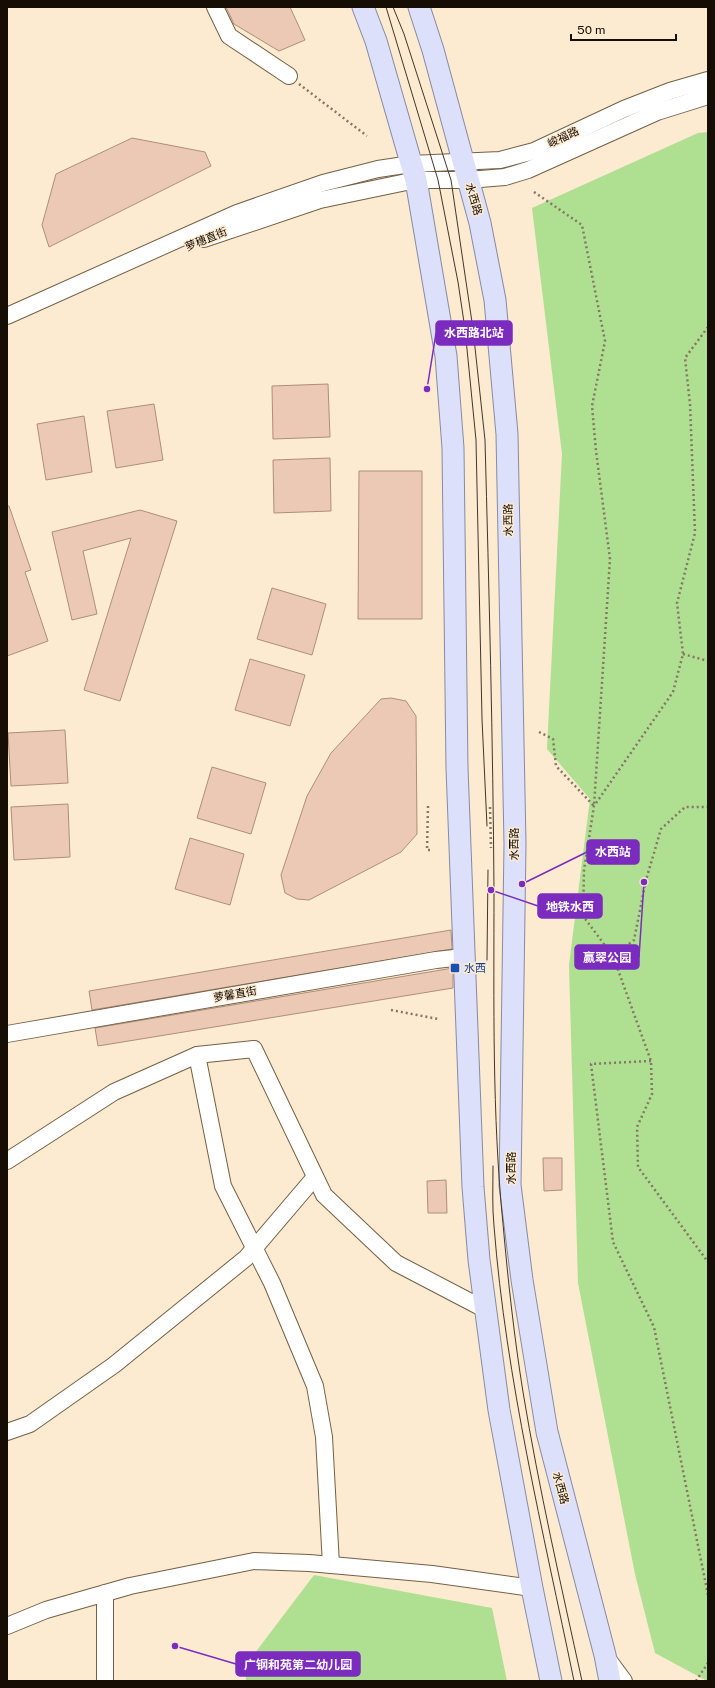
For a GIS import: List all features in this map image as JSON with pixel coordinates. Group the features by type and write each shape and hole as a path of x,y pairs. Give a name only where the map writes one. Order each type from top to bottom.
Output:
{"main road":[{"path":"364,7 376,41 414,172 446,356 453,448 456,745 473,1187 479,1260 499,1410 532,1588 552,1681"},
{"name":"水西路","path":"419,7 433,50 480,223 495,300 506,434 515,844 510,1185 522,1280 546,1432 605,1655 610,1681"}],"street":[{"path":"215,7 229,36 289,76"},
{"name":"峻福路","path":"466,171 534,151 624,109 670,91 708,80"},
{"name":"峻福路","path":"414,172 466,171 505,177 528,170 657,112 708,96"},
{"name":"萝穗直街","path":"7,316 237,213 323,183 378,169 414,172"},
{"name":"萝穗直街","path":"7,327 218,234 320,200 414,172"},
{"name":"萝馨直街","path":"7,1034 436,960 463,957"},
{"path":"7,1161 114,1092 197,1055 254,1049 324,1195 396,1263 486,1310"},
{"path":"197,1055 223,1186 272,1283 315,1386 324,1437 331,1564"},
{"path":"7,1432 30,1424 114,1365 246,1258 315,1177"},
{"path":"7,1626 46,1610 105,1593 206,1569 254,1561 331,1564 432,1574 532,1588"},
{"path":"105,1593 105,1681"},
{"path":"605,1655 624,1681"}],"path":[{"path":"289,76 367,136"},
{"path":"534,192 582,225 605,341 592,406 596,451 610,559 594,806 584,870 583,916 613,956 652,1061 652,1094 637,1127 638,1167 708,1262"},
{"path":"594,806 673,692 683,654 677,603 695,533 690,404 685,358 708,327"},
{"path":"683,654 708,661"},
{"path":"539,732 553,739 556,766 594,806"},
{"path":"428,806 427,850 431,850"},
{"path":"490,807 491,848"},
{"path":"613,956 634,940 646,880 661,829 685,807 708,807"},
{"path":"391,1010 438,1019"},
{"path":"652,1061 591,1064 613,1242 654,1327 708,1595"},
{"path":"696,1681 708,1663"}],"green space":[{"path":"708,132 707,1681 655,1653 635,1574 578,1283 569,965 590,799 547,749 562,454 532,208 698,133"},
{"path":"314,1575 492,1608 507,1681 246,1681 245,1666"}],"building":[{"path":"226,7 290,7 305,40 279,51 234,24"},
{"path":"132,138 205,152 211,166 49,247 42,225 56,174"},
{"path":"328,384 330,437 273,439 272,386"},
{"path":"154,404 163,460 116,468 107,411"},
{"path":"84,416 92,472 46,480 37,424"},
{"path":"330,458 331,511 274,513 273,460"},
{"path":"359,471 422,471 422,619 358,619"},
{"path":"7,506 9,506 31,570 25,572 48,641 7,656"},
{"path":"140,510 177,521 120,701 84,690 131,538 83,551 97,614 72,620 52,532"},
{"path":"272,588 326,604 312,655 257,639"},
{"path":"250,659 305,675 290,726 235,710"},
{"path":"391,698 406,701 416,716 417,834 401,852 309,900 297,899 285,893 281,875 307,796 331,753 381,699"},
{"path":"65,730 68,783 11,786 8,733"},
{"path":"212,767 266,783 251,834 197,818"},
{"path":"68,804 70,857 14,860 11,807"},
{"path":"190,838 244,854 230,905 175,889"},
{"path":"451,930 452,949 92,1010 89,991"},
{"path":"453,968 453,988 98,1046 95,1028"},
{"path":"543,1158 562,1158 562,1190 544,1191"},
{"path":"446,1180 447,1213 428,1213 427,1181"}],"tram line":[{"path":"386,7 438,180 458,282 465,329 476,440 482,719 487,826"},
{"path":"393,7 404,34 451,180 473,329 485,440 493,779 494,1058 499,1183 512,1308 523,1392 543,1501 582,1681"},
{"path":"487,960 488,870"},
{"path":"493,1166 493,1218 507,1341 516,1398 538,1511 574,1681"}],"place":[{"name":"水西路北站","path":"427,389"},
{"name":"赢翠公园","path":"644,882"},
{"name":"水西站","path":"522,884"},
{"name":"地铁水西","path":"491,890"},
{"name":"水西","path":"455,968"},
{"name":"广钢和苑第二幼儿园","path":"175,1646"}]}
